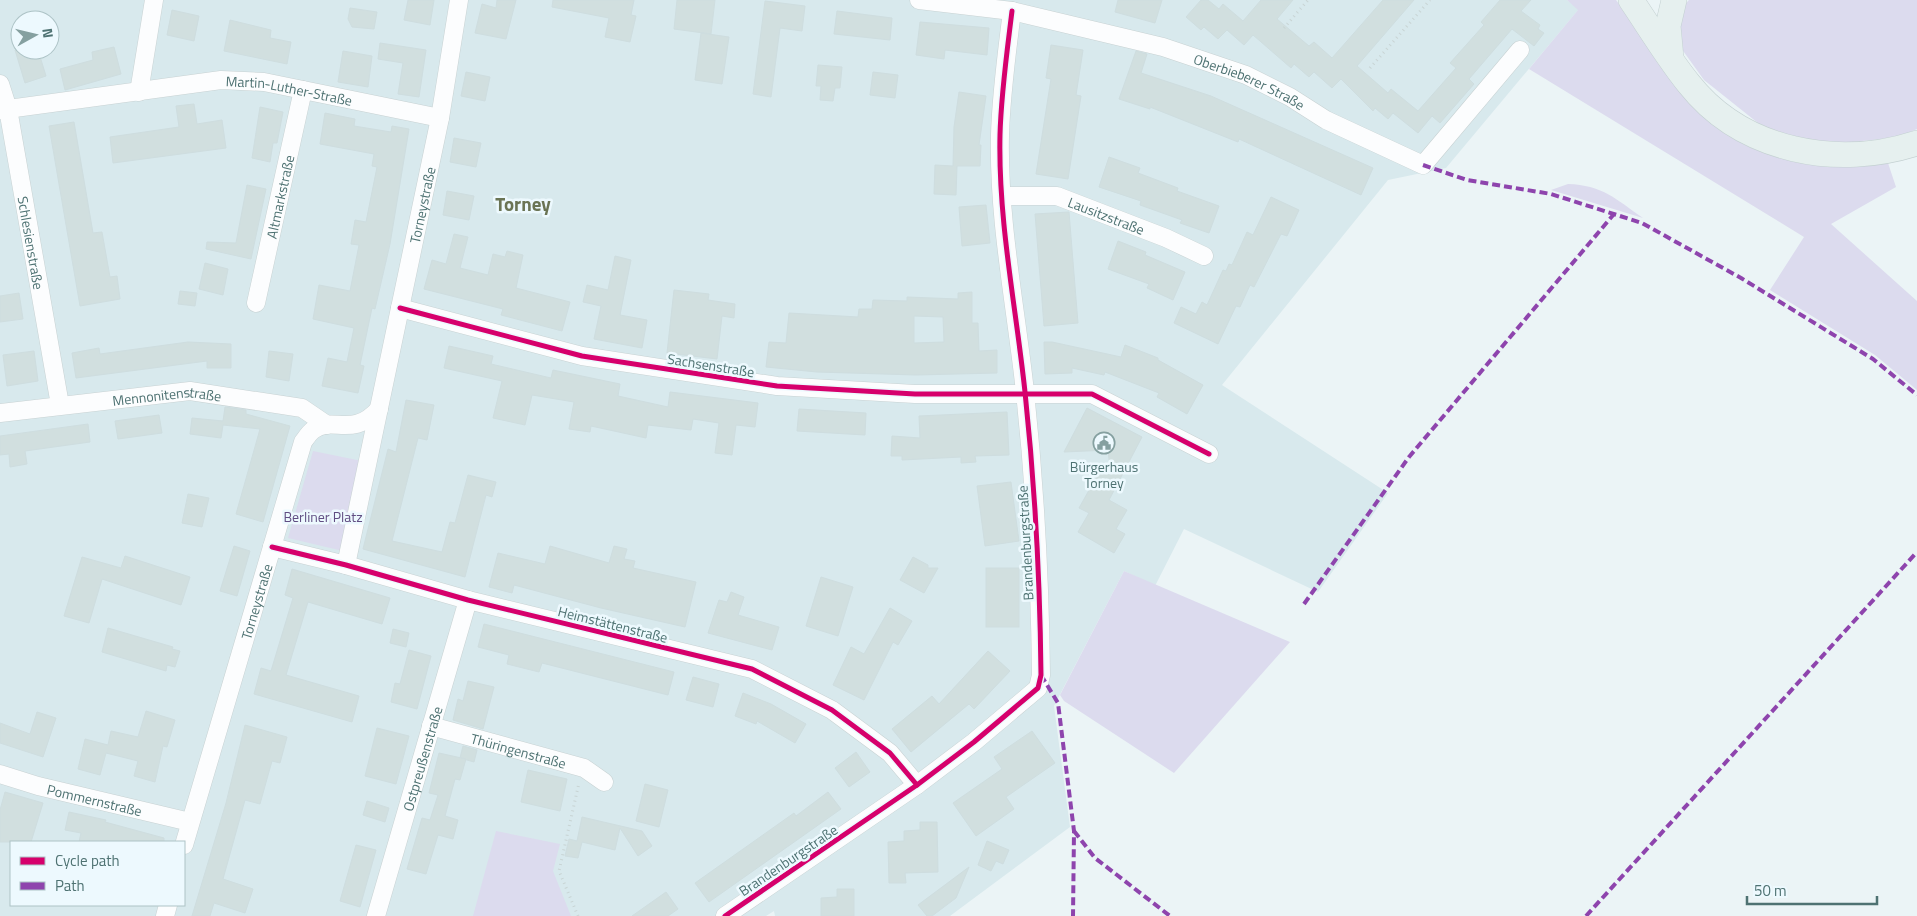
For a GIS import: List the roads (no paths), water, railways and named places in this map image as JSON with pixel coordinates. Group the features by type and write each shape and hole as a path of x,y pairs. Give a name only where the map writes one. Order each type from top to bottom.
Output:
{"highway":[{"path":"1631,0 1690,85 1718,113 1749,132 1780,146 1812,154 1849,156 1885,152 1917,143"},
{"path":"1671,58 1668,26 1674,0"}],"street":[{"path":"139,92 154,0"},
{"name":"Torneystraße","path":"346,565 440,118 460,0"},
{"name":"Oberbieberer Straße","path":"918,0 1012,11 1163,47 1246,74 1290,97 1326,120 1423,165 1520,50"},
{"name":"Brandenburgstraße","path":"725,916 917,785 974,742 1038,688 1041,675 1038,541 1025,393 1002,196 1000,136 1004,75 1012,11"},
{"name":"Martin-Luther-Straße","path":"4,110 221,80 264,82 440,118"},
{"name":"Schlesienstraße","path":"0,84 60,405"},
{"name":"Altmarkstraße","path":"256,303 303,90"},
{"name":"Lausitzstraße","path":"1002,196 1058,196 1158,235 1204,256"},
{"name":"Sachsenstraße","path":"400,308 582,356 777,386 915,394 1092,394 1208,454"},
{"name":"Mennonitenstraße","path":"0,413 190,391 302,408 327,425"},
{"path":"327,425 354,425 365,422 379,409"},
{"name":"Torneystraße","path":"185,841 303,442 313,429 327,425"},
{"name":"Heimstättenstraße","path":"272,547 346,565 468,600 752,670 832,710 890,753 917,785"},
{"name":"Ostpreußenstraße","path":"376,916 468,600"},
{"name":"Thüringenstraße","path":"431,726 584,768 604,782"},
{"name":"Pommernstraße","path":"0,774 38,786 190,822"}],"place":[{"name":"Bürgerhaus Torney","path":"1104,443"}],"district":[{"name":"Torney","path":"523,203"}],"park label":[{"name":"Berliner Platz","path":"323,516"}]}
